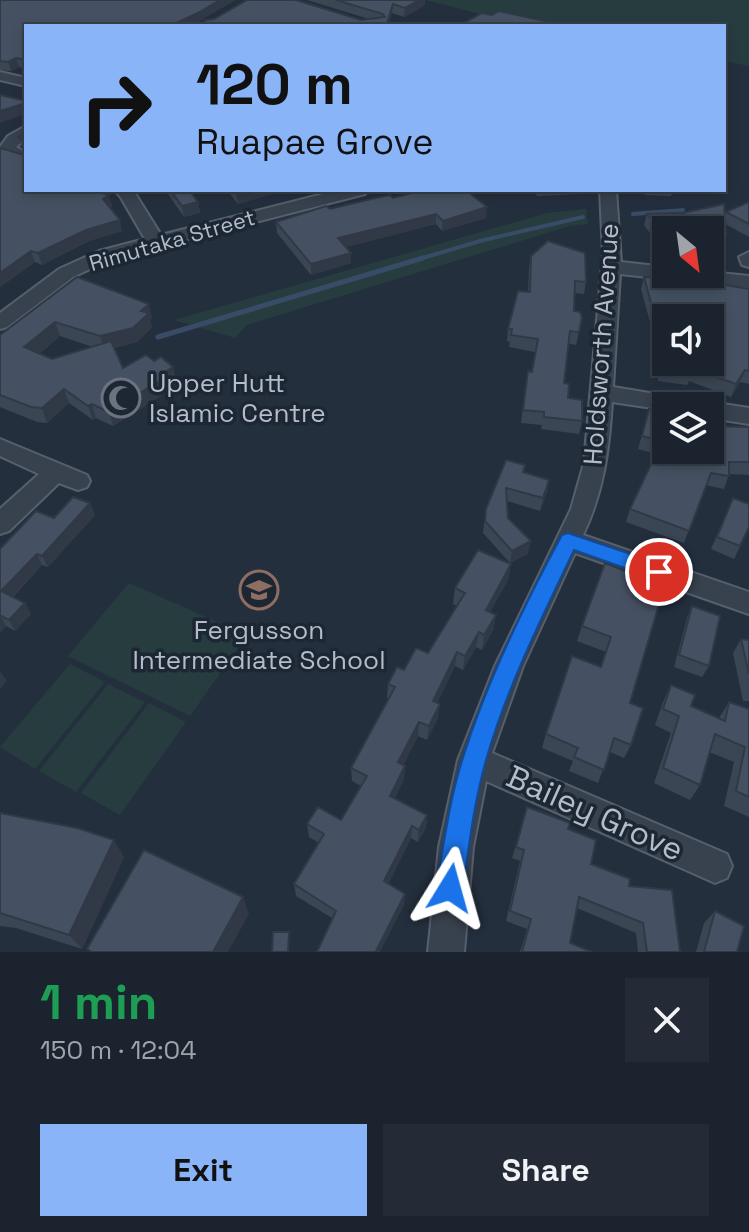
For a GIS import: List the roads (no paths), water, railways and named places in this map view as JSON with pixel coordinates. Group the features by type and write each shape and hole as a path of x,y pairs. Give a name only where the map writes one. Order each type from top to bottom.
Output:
{"street":[{"path":"0,76 24,82"},
{"path":"24,132 4,146 13,154 24,157"},
{"path":"125,192 155,241"},
{"name":"Rimutaka Street","path":"0,323 66,273 105,255 351,192"},
{"name":"Holdsworth Avenue","path":"446,952 456,847 474,760 509,666 583,509 596,463 611,267 608,192"},
{"path":"611,267 652,271"},
{"path":"724,279 749,282"},
{"path":"602,393 652,401"},
{"path":"724,412 749,416"},
{"path":"0,447 67,477 0,524"},
{"path":"568,540 749,603"},
{"name":"Bailey Grove","path":"474,760 715,866"}],"waterway":[{"path":"633,214 683,210"},
{"path":"416,260 480,241 583,217"},
{"path":"158,337 423,258"}],"place":[{"name":"Upper Hutt Islamic Centre","path":"121,398"},
{"name":"Fergusson Intermediate School","path":"259,590"}]}
